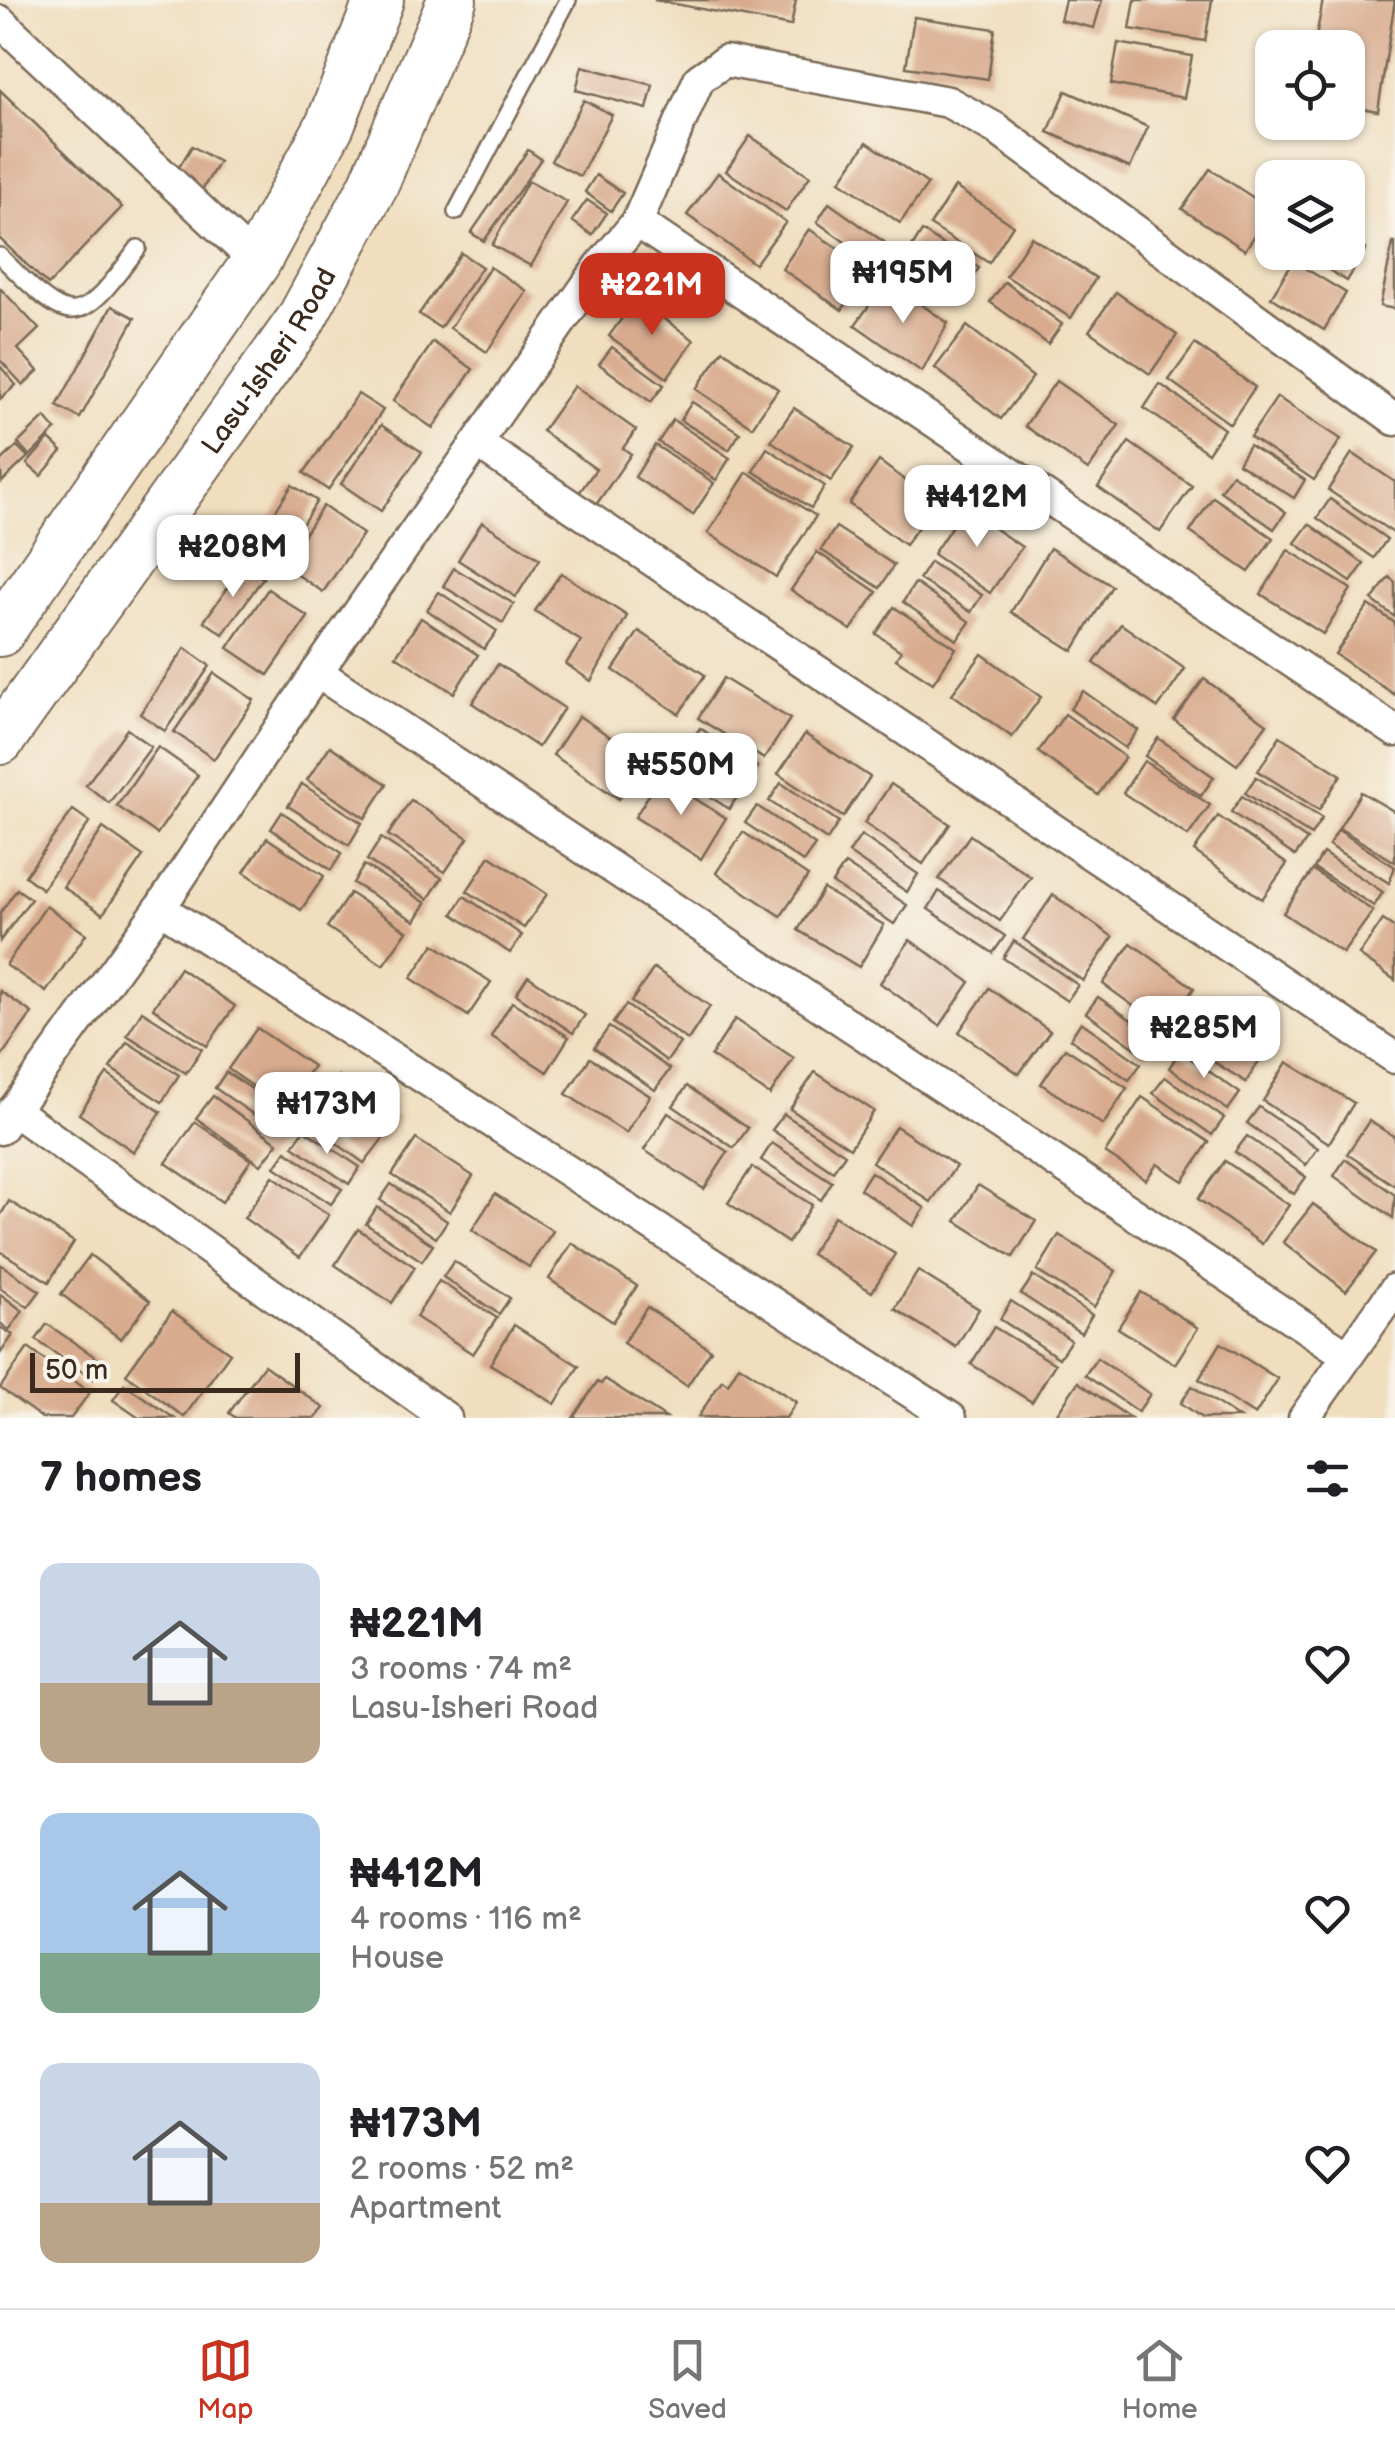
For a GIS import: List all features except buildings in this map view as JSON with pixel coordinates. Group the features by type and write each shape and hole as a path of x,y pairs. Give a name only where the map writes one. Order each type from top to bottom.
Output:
{"main road":[{"path":"0,632 256,262 330,126 379,0"},
{"name":"Lasu-Isheri Road","path":"0,740 300,321 374,186 452,0"}],"street":[{"path":"0,21 256,262"},
{"path":"446,1418 7,1120 160,908 317,672 600,266 637,222 699,79 724,61 948,102 995,128 1395,420"},
{"path":"637,222 1395,731"},
{"path":"477,443 1395,1058"},
{"path":"317,672 1347,1355"},
{"path":"160,908 950,1418"},
{"path":"1304,1418 1395,1289"}],"lane":[{"path":"456,212 568,0"},
{"path":"0,256 57,307 77,311 97,303 138,248"}]}
